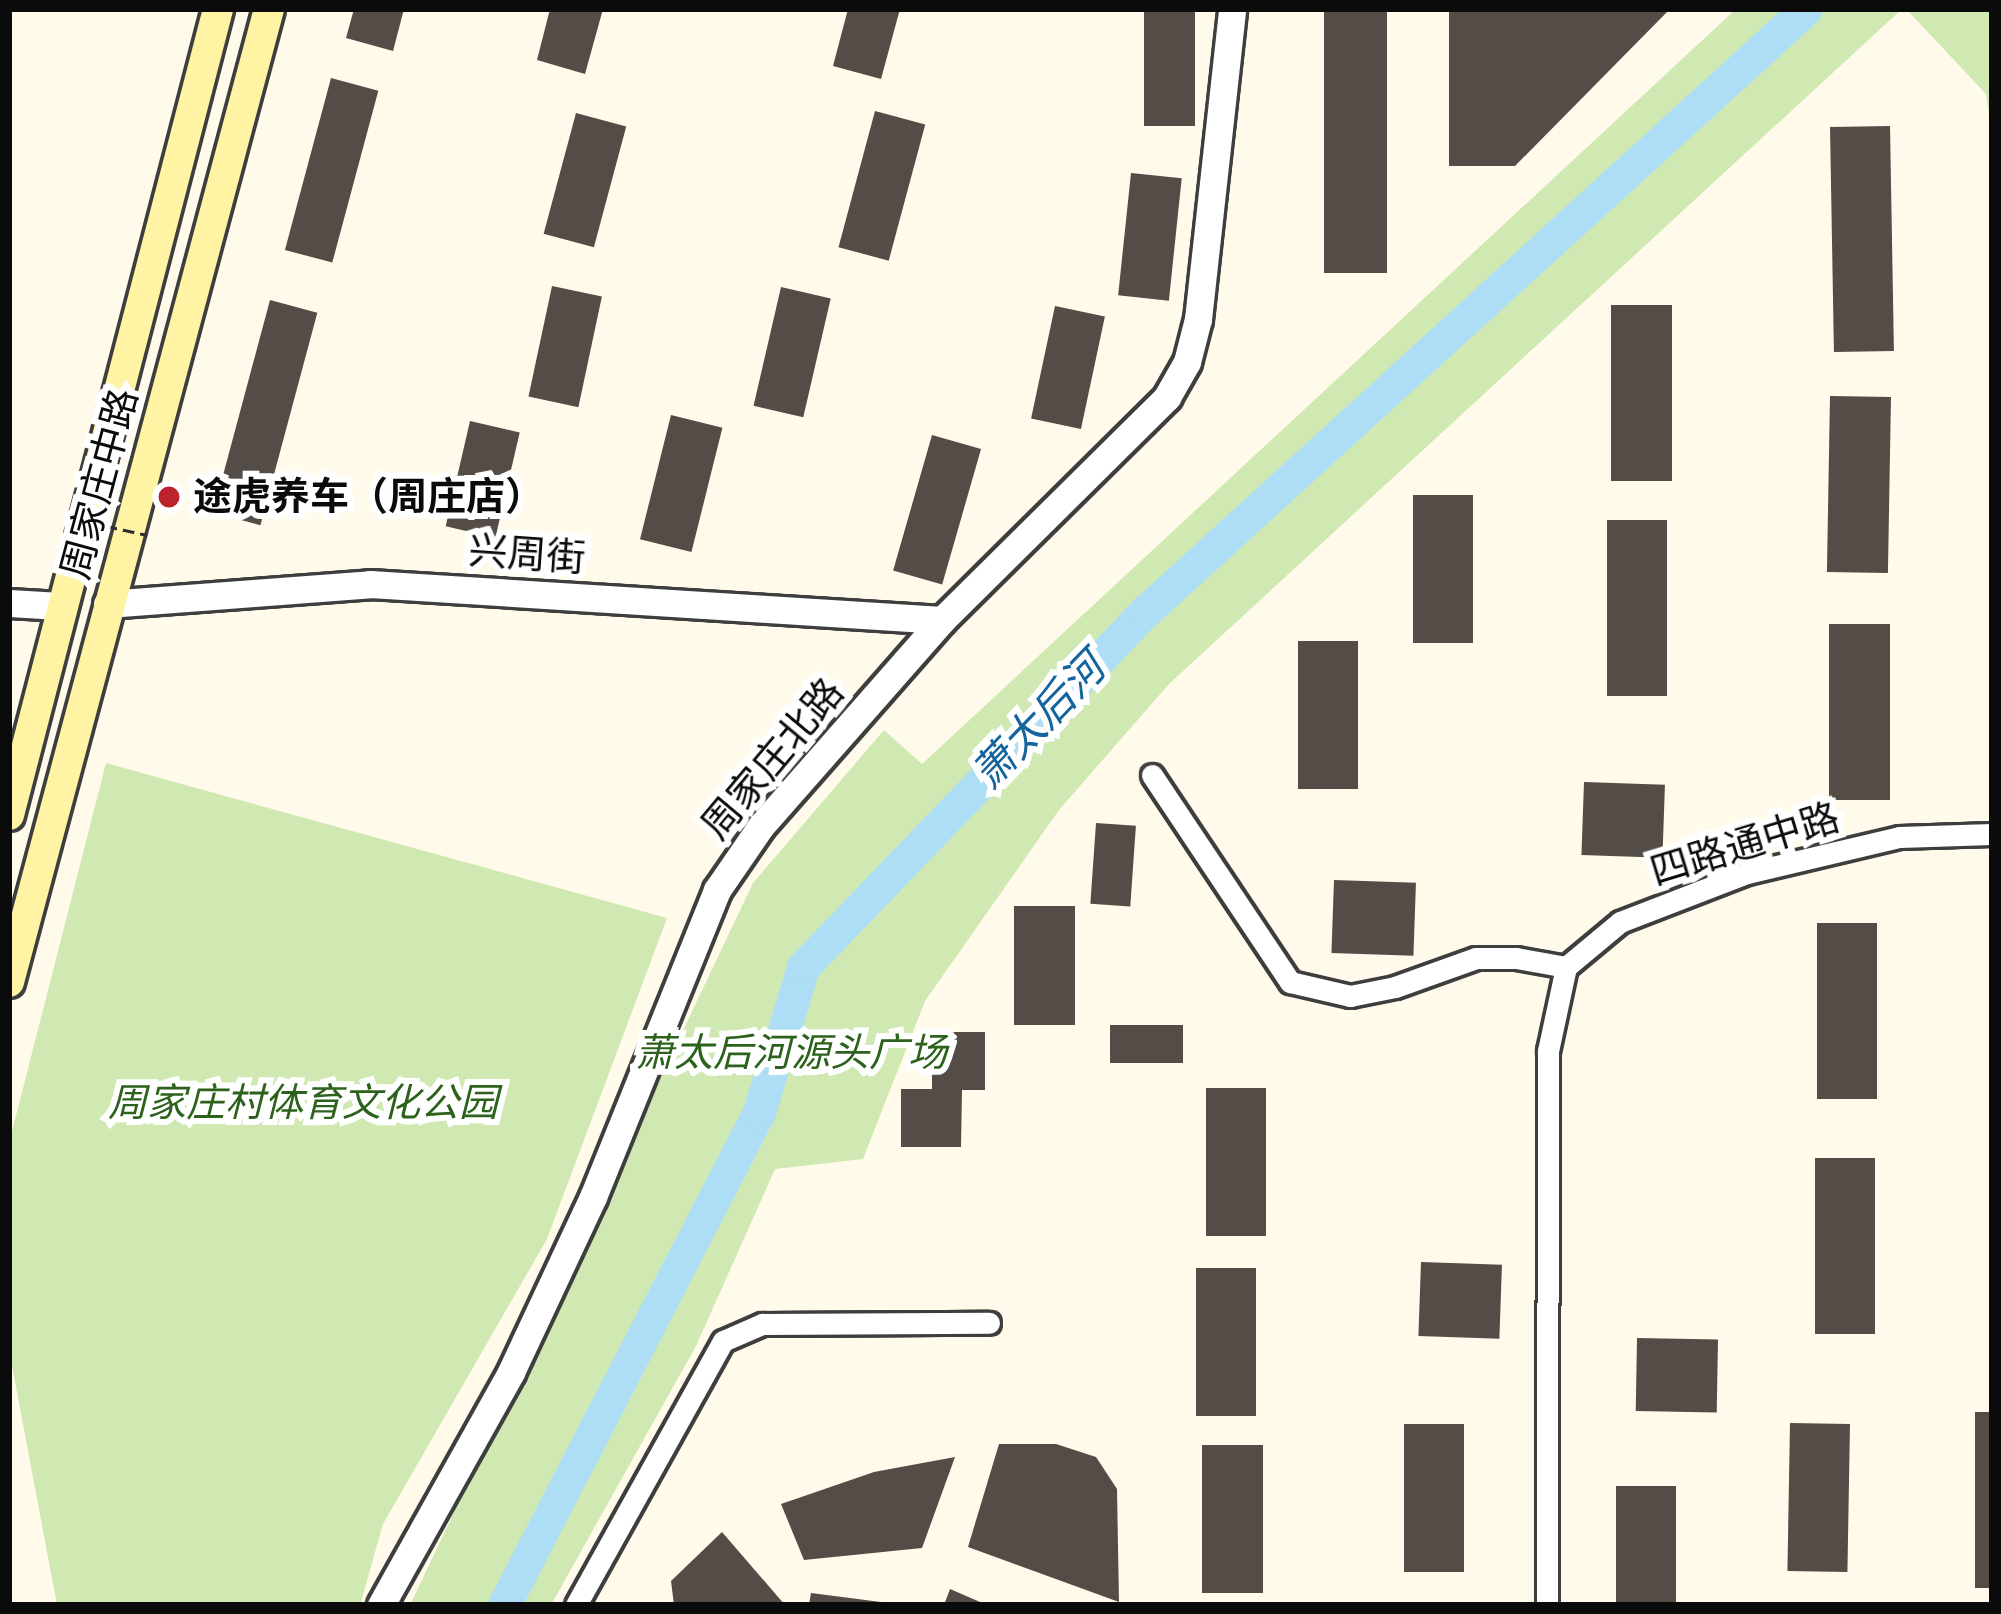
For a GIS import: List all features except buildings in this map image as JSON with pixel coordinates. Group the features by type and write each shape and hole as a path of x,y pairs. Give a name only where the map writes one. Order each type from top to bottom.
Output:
{"main road":[{"name":"周家庄中路","path":"9,815 218,9"},
{"name":"周家庄中路","path":"9,982 269,9"}],"street":[{"name":"周家庄北路","path":"381,1605 520,1353 593,1197 718,890 761,826 942,620 1167,398 1187,362 1198,319 1232,9"},
{"name":"兴周街","path":"107,604 370,584 942,620"},
{"path":"9,603 60,606"},
{"path":"1152,775 1290,982 1350,996 1395,987 1476,958 1566,967 1548,1051 1547,1605"},
{"name":"四路通中路","path":"1566,967 1620,922 1748,873 1899,838 1992,834"},
{"path":"576,1605 723,1341 762,1324 989,1323"}],"path":[{"path":"70,518 147,536"}],"green space":[{"name":"萧太后河源头广场","path":"1736,9 1902,9 1169,684 1059,810 925,1001 863,1159 775,1169 696,1346 551,1605 410,1605 753,883 884,730 922,764"},
{"path":"1906,9 1992,9 1992,137 1986,94"},
{"name":"周家庄村体育文化公园","path":"106,763 667,918 547,1239 383,1524 360,1605 57,1605 9,1350 9,1143"}],"waterway":[{"name":"萧太后河","path":"504,1605 759,1112 803,967 1148,609 1806,9"}],"place":[{"name":"途虎养车（周庄店）","path":"169,497"}]}
